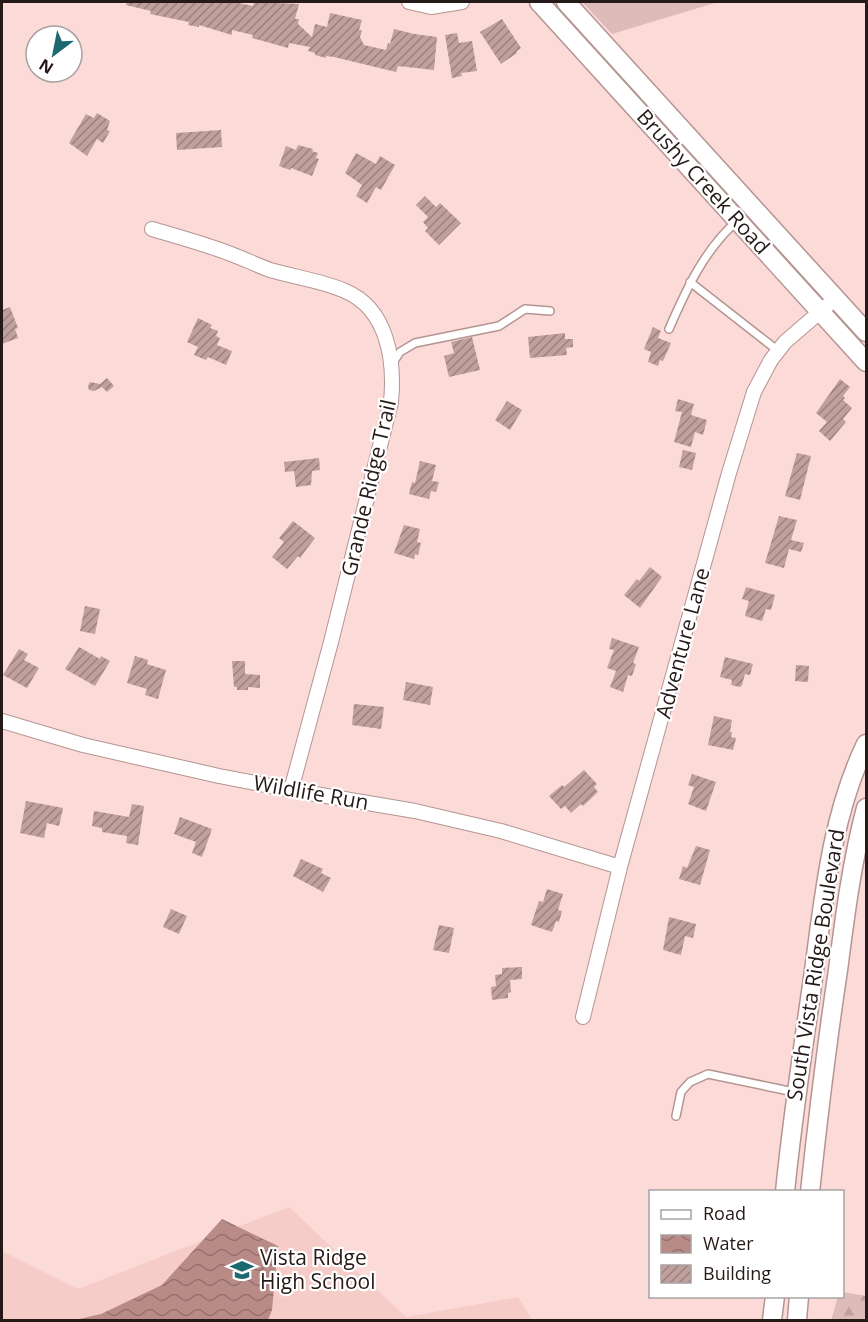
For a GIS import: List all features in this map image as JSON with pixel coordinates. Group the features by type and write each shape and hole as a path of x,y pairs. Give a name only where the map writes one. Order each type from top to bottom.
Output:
{"main road":[{"name":"Brushy Creek Road","path":"539,2 867,362"},
{"name":"Brushy Creek Road","path":"566,2 867,332"},
{"name":"South Vista Ridge Boulevard","path":"785,1190 828,869 838,818 853,771 867,744"},
{"name":"South Vista Ridge Boulevard","path":"810,1190 843,927 855,852 867,808"},
{"path":"772,1320 775,1298"},
{"path":"797,1320 800,1298"}],"street":[{"path":"409,2 431,7 462,2"},
{"name":"Grande Ridge Trail","path":"152,229 204,244 267,269 347,291 360,300 375,316 386,339 392,364 391,402 291,790"},
{"name":"Adventure Lane","path":"583,1017 620,867 742,433 761,375 777,350 788,338 836,298"},
{"name":"Wildlife Run","path":"2,721 83,745 291,790 438,816 501,831 620,867"}],"lane":[{"path":"669,329 690,282 721,237 738,221"},
{"path":"690,282 777,350"},
{"path":"392,364 400,352 415,343 499,326 525,309 550,311"},
{"path":"676,1116 681,1092 690,1082 708,1074 797,1093"}],"shaded area":[{"name":"Vista Ridge High School","path":"289,1207 406,1317 518,1297 532,1320 2,1320 2,1251 78,1289"}],"green space":[{"path":"582,2 718,2 612,34"},
{"path":"844,1292 866,1296 866,1320 831,1320 838,1298 844,1298"}],"water":[{"path":"222,1219 278,1246 272,1310 268,1320 75,1320 101,1314 162,1285"}],"building":[{"path":"127,2 234,2 253,6 254,2 299,4 295,19 299,19 298,24 312,37 315,24 327,27 330,13 362,20 359,30 362,30 360,37 364,45 386,50 394,29 437,37 434,70 398,66 396,72 334,57 326,56 326,58 308,51 310,47 289,43 288,48 232,30 232,35 199,25 199,27 188,25 189,22 150,14 151,11 126,5"},
{"path":"502,19 521,48 501,64 480,32"},
{"path":"457,33 459,43 472,41 477,71 461,73 462,76 452,78 445,35"},
{"path":"97,113 110,121 107,130 110,131 103,143 97,139 87,156 69,143 86,114 94,118"},
{"path":"221,130 222,147 177,150 176,133"},
{"path":"298,145 313,149 312,151 318,153 316,158 319,159 312,176 279,166 286,146 296,150"},
{"path":"356,153 376,164 380,156 395,165 381,190 376,187 367,203 356,196 362,185 345,173"},
{"path":"425,196 436,207 440,203 461,223 439,245 425,231 428,228 423,222 428,217 416,205"},
{"path":"10,307 18,328 15,329 18,338 2,344 2,310"},
{"path":"198,318 212,325 210,328 218,331 216,336 220,338 217,345 232,351 226,365 208,357 206,360 194,355 198,347 187,342"},
{"path":"653,327 661,331 658,338 671,343 663,361 660,360 658,366 648,362 651,352 644,349"},
{"path":"565,333 565,339 573,339 573,347 566,348 567,355 530,358 528,337"},
{"path":"472,337 480,370 449,377 444,356 454,353 451,342"},
{"path":"107,378 114,386 107,392 102,387 94,391 89,390 90,382 100,384"},
{"path":"840,379 850,387 843,396 845,398 843,400 852,408 843,419 846,422 830,441 819,431 827,422 816,413"},
{"path":"678,399 694,404 691,415 707,420 703,435 695,432 691,447 674,442 682,412 675,411"},
{"path":"507,401 522,410 510,430 495,420"},
{"path":"683,450 696,453 692,470 679,467"},
{"path":"797,453 811,456 800,500 785,496"},
{"path":"319,458 320,470 312,471 311,485 296,487 294,471 285,472 284,462"},
{"path":"420,461 436,465 432,481 439,482 436,492 431,491 429,499 409,494 412,482 415,483"},
{"path":"779,516 797,520 791,540 804,543 801,552 789,549 784,568 765,563"},
{"path":"293,521 315,538 300,558 298,556 287,569 272,557 284,542 279,538"},
{"path":"404,525 420,529 417,542 421,543 418,555 415,554 414,559 394,553"},
{"path":"650,567 662,577 640,608 624,595"},
{"path":"746,587 775,595 771,610 766,609 762,621 745,616 749,601 742,599"},
{"path":"85,606 100,609 95,634 80,631"},
{"path":"612,638 639,647 633,663 636,664 632,676 628,675 623,692 610,687 616,671 607,668 614,650 609,649"},
{"path":"79,647 100,659 101,656 110,661 95,686 65,669"},
{"path":"19,649 28,654 24,660 39,668 27,688 3,675"},
{"path":"135,656 148,660 147,664 166,670 158,699 145,695 147,689 127,683"},
{"path":"725,657 753,664 750,675 745,674 740,687 731,685 732,680 720,677"},
{"path":"232,661 245,661 245,674 260,675 260,688 248,687 248,690 237,690 237,687 234,687"},
{"path":"796,665 809,666 808,682 795,681"},
{"path":"406,682 433,687 430,705 403,700"},
{"path":"354,704 384,707 381,729 352,725"},
{"path":"714,716 732,720 731,737 736,738 733,750 708,745"},
{"path":"584,770 597,784 594,787 598,792 583,806 581,804 571,813 565,806 561,809 549,796"},
{"path":"692,774 716,782 706,811 688,804 694,787 688,785"},
{"path":"26,801 63,808 59,826 47,823 44,838 20,833"},
{"path":"132,804 144,806 138,845 126,843 127,836 102,832 102,828 92,826 94,811 129,817"},
{"path":"180,817 212,829 202,857 192,853 196,842 174,834"},
{"path":"696,846 710,850 700,885 679,879 683,866 687,868"},
{"path":"301,859 323,869 321,873 331,878 323,892 293,876"},
{"path":"547,889 563,894 558,910 562,911 559,922 556,921 552,932 531,925 539,901 543,902"},
{"path":"171,909 187,916 179,934 163,927"},
{"path":"669,917 696,924 693,938 685,936 681,955 663,950"},
{"path":"439,925 454,928 449,953 433,950"},
{"path":"522,967 522,979 510,980 511,992 508,993 508,998 492,1000 491,987 496,986 495,975 502,974 502,968"}],"place":[{"name":"Vista Ridge High School","path":"242,1270"}]}
